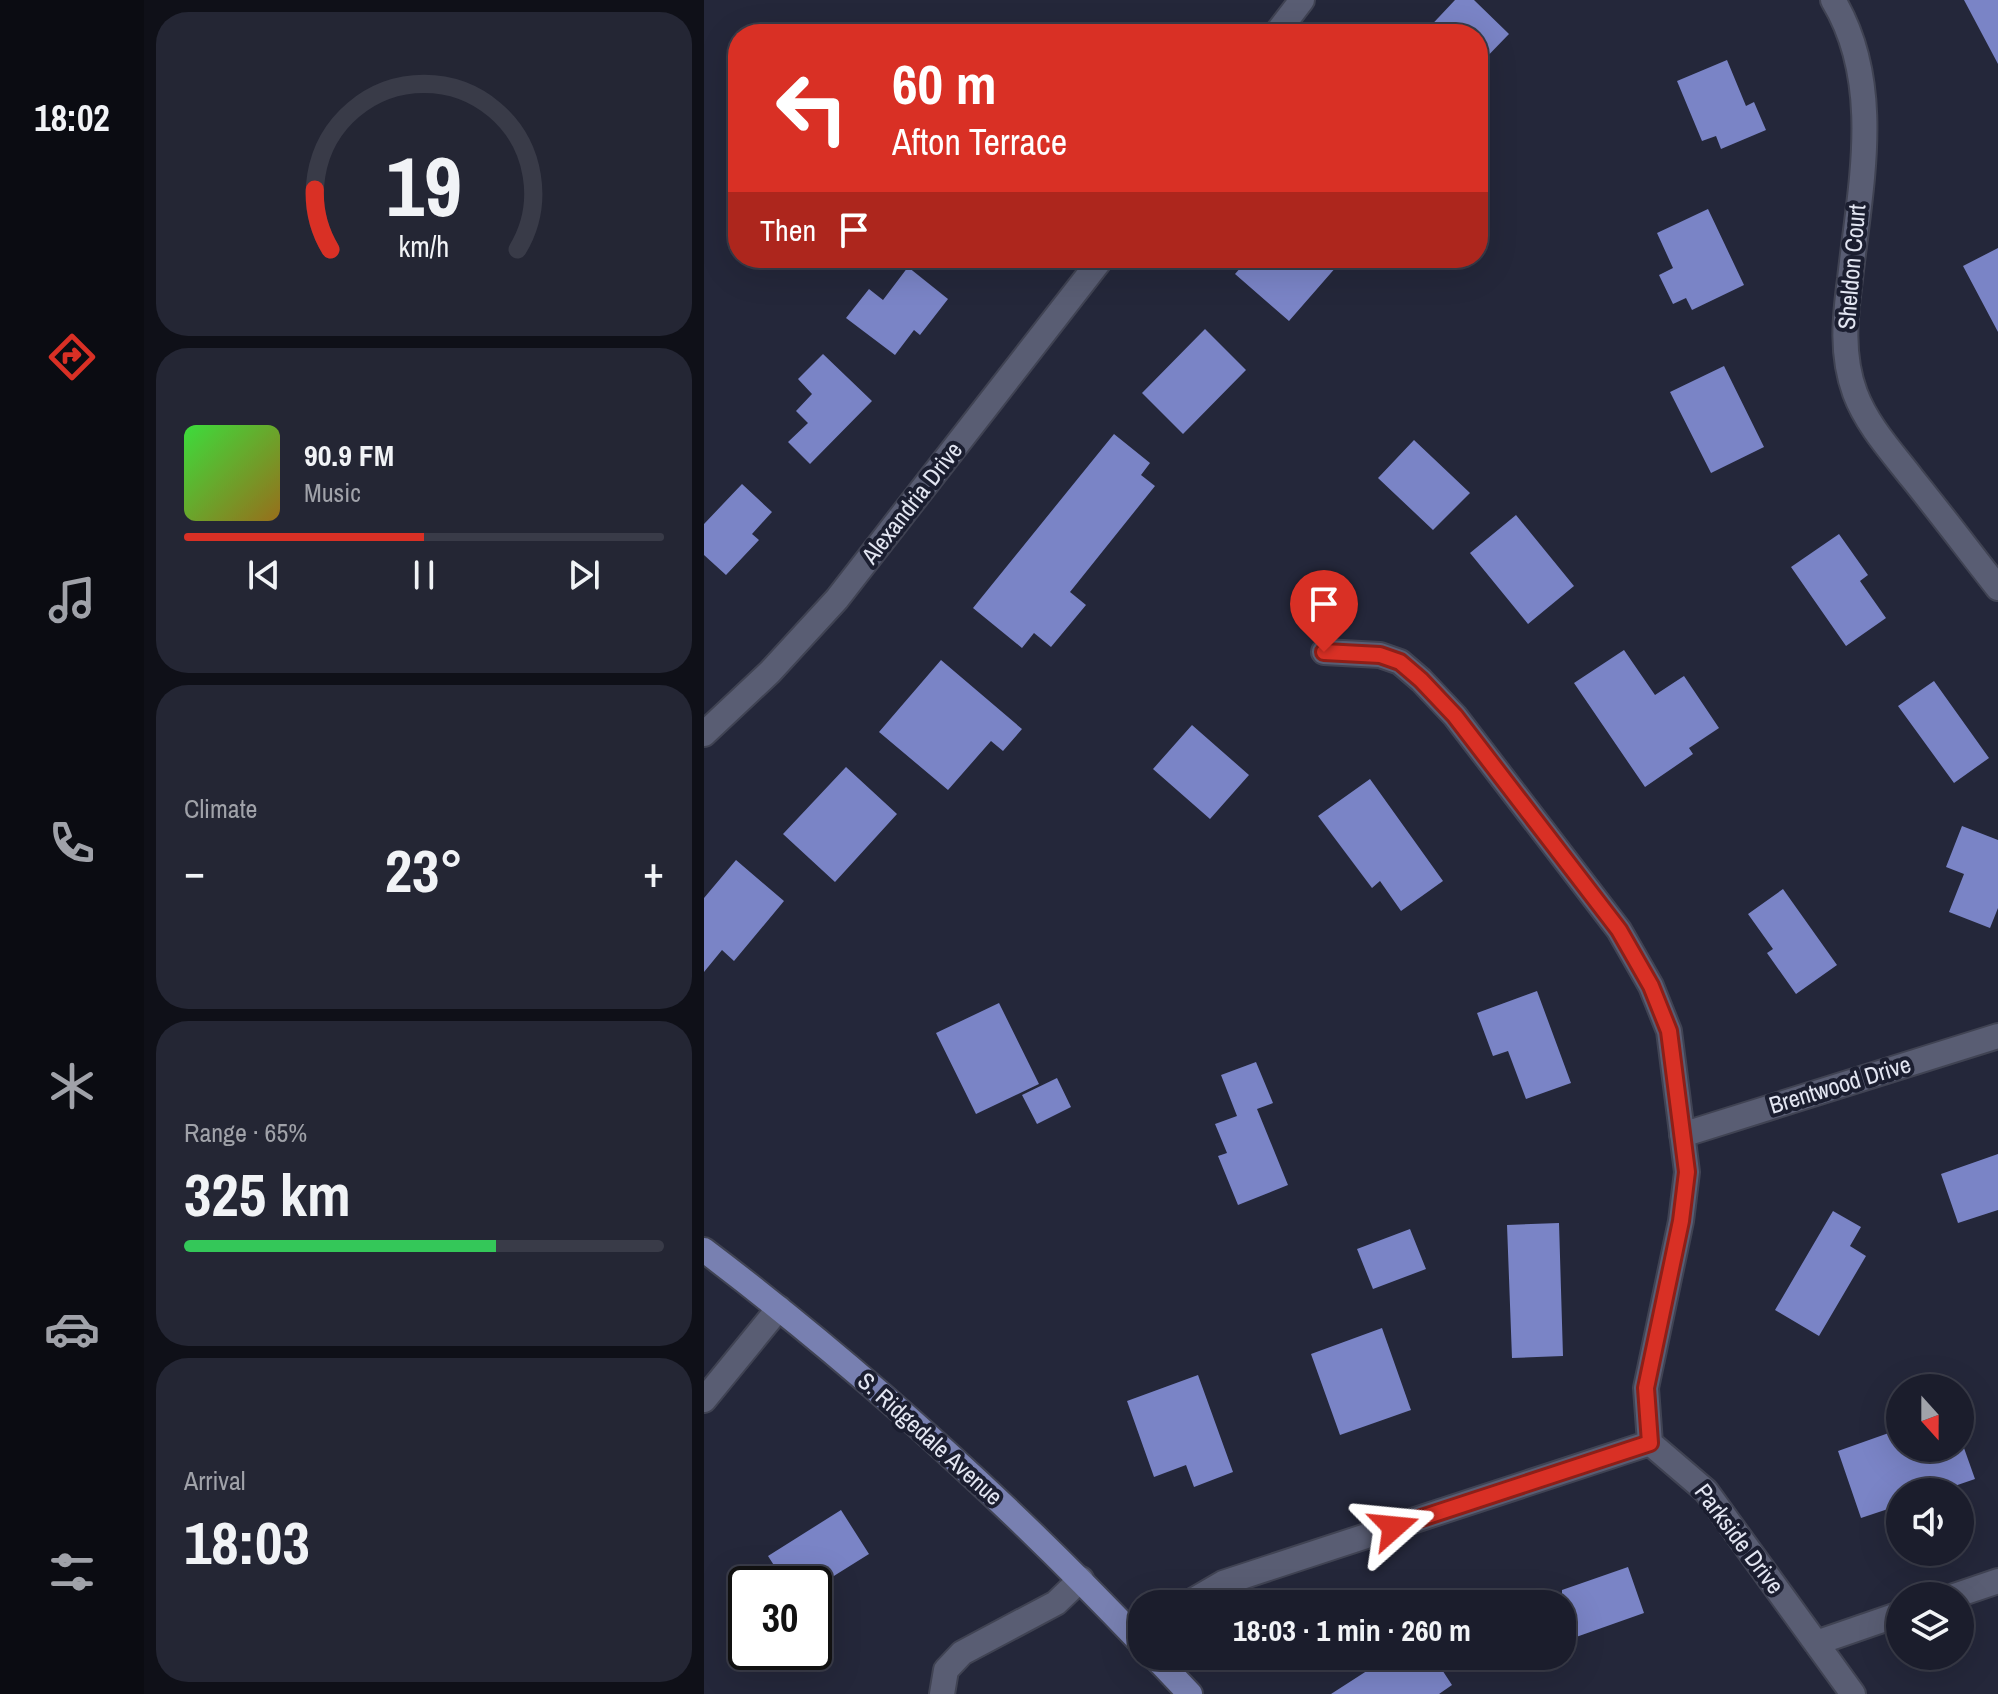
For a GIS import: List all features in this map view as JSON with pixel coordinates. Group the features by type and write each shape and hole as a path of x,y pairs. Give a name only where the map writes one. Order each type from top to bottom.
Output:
{"main road":[{"name":"S. Ridgedale Avenue","path":"704,1250 779,1308 952,1456 1128,1627"},
{"name":"S. Ridgedale Avenue","path":"1168,1670 1190,1694"}],"street":[{"path":"1284,24 1302,0"},
{"name":"Sheldon Court","path":"1833,0 1853,47 1864,96 1865,139 1844,326 1846,357 1855,391 1870,423 1998,588"},
{"name":"Alexandria Drive","path":"704,734 770,672 837,599 1094,268"},
{"path":"1211,1590 1223,1583 1650,1443 1646,1388 1681,1221 1687,1172 1669,1031 1651,986 1619,930 1455,716 1421,680 1400,662 1380,655 1324,652"},
{"name":"Brentwood Drive","path":"1682,1135 1998,1036"},
{"path":"704,1400 779,1308"},
{"name":"Parkside Drive","path":"1650,1443 1706,1491 1853,1694"},
{"path":"942,1694 946,1670 962,1653 1056,1603 1081,1579"},
{"path":"1974,1589 1998,1581"},
{"path":"1816,1643 1886,1619"}],"building":[{"path":"1455,0 1474,0 1509,34 1488,56 1488,24 1432,24"},
{"path":"1964,0 1998,0 1998,64"},
{"path":"1727,60 1746,106 1754,102 1766,130 1721,149 1716,136 1702,141 1677,81"},
{"path":"1708,209 1744,285 1692,310 1686,298 1673,304 1659,275 1673,268 1657,233"},
{"path":"1998,248 1998,332 1963,266"},
{"path":"907,268 948,299 920,335 914,330 895,355 846,318 869,289 883,300"},
{"path":"1240,268 1335,268 1289,321 1235,274"},
{"path":"1205,329 1246,370 1183,434 1142,393"},
{"path":"823,354 872,401 810,464 788,442 808,423 796,411 812,394 798,379"},
{"path":"1724,366 1764,447 1711,473 1670,392"},
{"path":"1114,434 1150,463 1141,475 1155,486 1070,592 1086,605 1051,647 1034,633 1022,648 973,608"},
{"path":"1414,440 1470,493 1433,530 1378,478"},
{"path":"742,484 772,512 752,534 759,540 726,575 704,555 704,524"},
{"path":"1516,515 1574,586 1528,624 1470,553"},
{"path":"1839,534 1868,575 1860,581 1886,618 1846,646 1791,567"},
{"path":"1624,650 1655,695 1684,676 1719,728 1689,748 1693,754 1645,787 1574,683"},
{"path":"941,660 1022,729 1003,751 991,741 948,790 879,732"},
{"path":"1934,681 1989,758 1954,783 1898,706"},
{"path":"1192,725 1249,775 1210,819 1153,769"},
{"path":"846,767 897,814 835,882 783,834"},
{"path":"1370,779 1443,881 1401,911 1380,881 1372,888 1318,816"},
{"path":"1962,826 1998,840 1998,908 1990,928 1949,912 1964,874 1946,867"},
{"path":"736,860 784,901 734,961 722,950 704,972 704,898"},
{"path":"1783,889 1837,965 1796,994 1767,953 1773,949 1748,914"},
{"path":"1537,991 1571,1083 1526,1099 1508,1051 1493,1056 1477,1013"},
{"path":"999,1003 1039,1084 976,1114 936,1033"},
{"path":"1256,1062 1273,1103 1257,1109 1288,1185 1238,1205 1218,1156 1227,1153 1215,1124 1237,1116 1221,1075"},
{"path":"1057,1078 1071,1107 1037,1124 1022,1095"},
{"path":"1998,1154 1998,1210 1958,1223 1941,1174"},
{"path":"1833,1211 1861,1227 1850,1246 1866,1256 1819,1336 1775,1310"},
{"path":"1559,1223 1563,1356 1512,1358 1507,1225"},
{"path":"1410,1229 1426,1269 1373,1289 1357,1249"},
{"path":"1382,1328 1411,1410 1340,1435 1311,1354"},
{"path":"1198,1375 1233,1472 1194,1487 1186,1465 1154,1477 1127,1401"},
{"path":"1886,1434 1886,1462 1969,1462 1975,1479 1886,1478 1886,1510 1861,1518 1838,1451"},
{"path":"841,1510 869,1554 832,1577 832,1566 774,1566 768,1556"},
{"path":"1628,1567 1644,1613 1576,1637 1576,1590 1562,1590"},
{"path":"1368,1670 1442,1670 1452,1685 1439,1694 1331,1694"}],"route":[{"path":"1324,652 1380,655 1400,662 1421,680 1455,716 1619,930 1651,986 1669,1031 1687,1172 1681,1221 1646,1388 1650,1443 1394,1527"}]}
